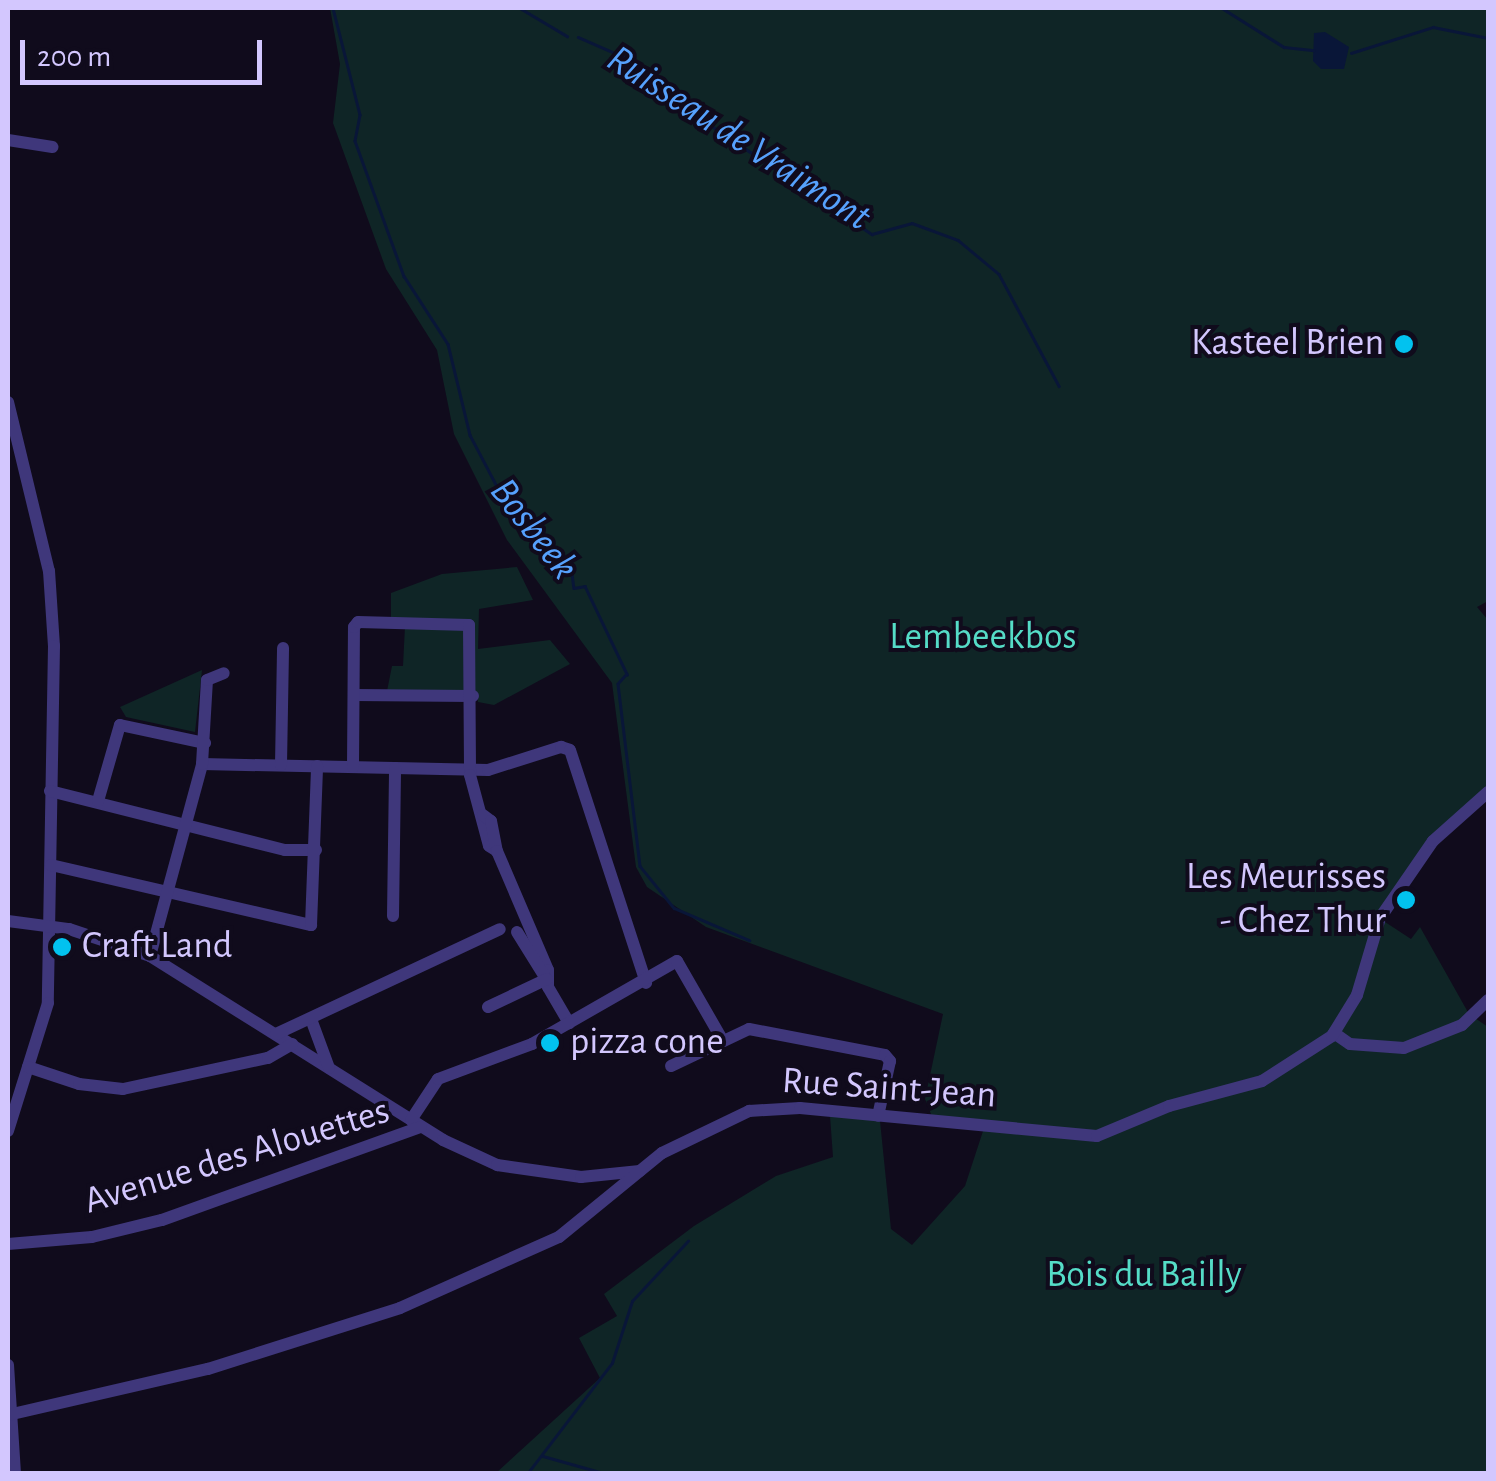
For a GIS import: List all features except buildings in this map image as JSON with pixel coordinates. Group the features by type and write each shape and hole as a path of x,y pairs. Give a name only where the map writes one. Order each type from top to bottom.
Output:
{"street":[{"path":"8,140 52,147"},
{"path":"8,402 53,605 48,1003 8,1131"},
{"path":"353,767 358,622 446,623 472,629 470,769 483,814 492,821 498,851 522,910 523,929 569,1023"},
{"path":"281,765 283,648"},
{"path":"150,956 202,764 207,680 224,673"},
{"path":"354,695 473,696"},
{"path":"98,801 120,725 205,743"},
{"path":"202,764 470,769 570,750 646,983"},
{"path":"50,865 312,925 318,766"},
{"path":"393,916 395,768"},
{"path":"50,791 285,850 316,850"},
{"path":"1488,792 1434,841 1390,904 1372,934 1357,994 1334,1033 1350,1044 1404,1048 1453,1030 1488,1000"},
{"path":"276,1034 500,929 522,910"},
{"name":"Rue Saint-Jean","path":"8,921 51,926 150,956 410,1120 519,1171 581,1177 640,1171 693,1136 750,1111 800,1108 1097,1136 1169,1106 1217,1095 1292,1066 1334,1033"},
{"path":"500,929 523,929"},
{"path":"400,1139 438,1079 569,1023 682,963 722,1041"},
{"path":"488,1008 547,979"},
{"path":"311,1019 328,1068"},
{"path":"671,1066 749,1029 885,1055 890,1061 878,1116"},
{"path":"28,1067 79,1084 123,1089 268,1058 292,1044"},
{"name":"Avenue des Alouettes","path":"8,1244 92,1236 162,1220 400,1139 410,1120"},
{"path":"10,1414 208,1369 388,1313 559,1236 640,1171"},
{"path":"8,1365 15,1474"}],"green space":[{"path":"330,8 1488,8 1488,601 1477,607 1488,620 1488,786 1428,840 1382,920 1411,939 1420,927 1469,1014 1488,1027 1488,1473 496,1473 600,1378 579,1338 617,1316 604,1294 694,1226 776,1176 833,1157 830,1116 880,1121 891,1229 912,1245 965,1186 985,1125 933,1119 925,1099 943,1014 706,927 647,887 636,867 612,683 507,540 454,434 437,350 386,269 333,123 340,64"},
{"path":"517,567 533,600 479,609 478,649 550,640 570,664 494,705 478,702 477,692 387,691 392,666 403,666 405,626 391,617 391,593 442,574"},
{"path":"202,670 195,732 126,717 120,707"}],"water":[{"path":"1325,32 1349,47 1344,69 1321,69 1313,61 1314,33"}],"waterway":[{"name":"Bosbeek","path":"333,8 360,115 355,141 404,276 448,344 470,435 512,515 539,531 571,565 574,588 585,586 627,674 618,684 640,866 674,908 749,940"},
{"name":"Ruisseau de Vraimont","path":"520,8 567,36"},
{"path":"1222,8 1284,47 1314,50"},
{"path":"1351,53 1433,27 1488,38"},
{"name":"Ruisseau de Vraimont","path":"578,37 640,64 697,116 817,197"},
{"name":"Ruisseau de Vraimont","path":"848,218 872,234 912,223 958,240 999,274 1059,386"},
{"path":"527,1474 612,1363 632,1301 688,1241"},
{"path":"543,1456 607,1474"}],"place":[{"name":"Kasteel Brien","path":"1404,344"},
{"name":"Les Meurisses - Chez Thur","path":"1406,900"},
{"name":"Craft Land","path":"62,947"},
{"name":"pizza cone","path":"550,1043"}],"park label":[{"name":"Lembeekbos","path":"983,638"},
{"name":"Bois du Bailly","path":"1144,1276"}]}
